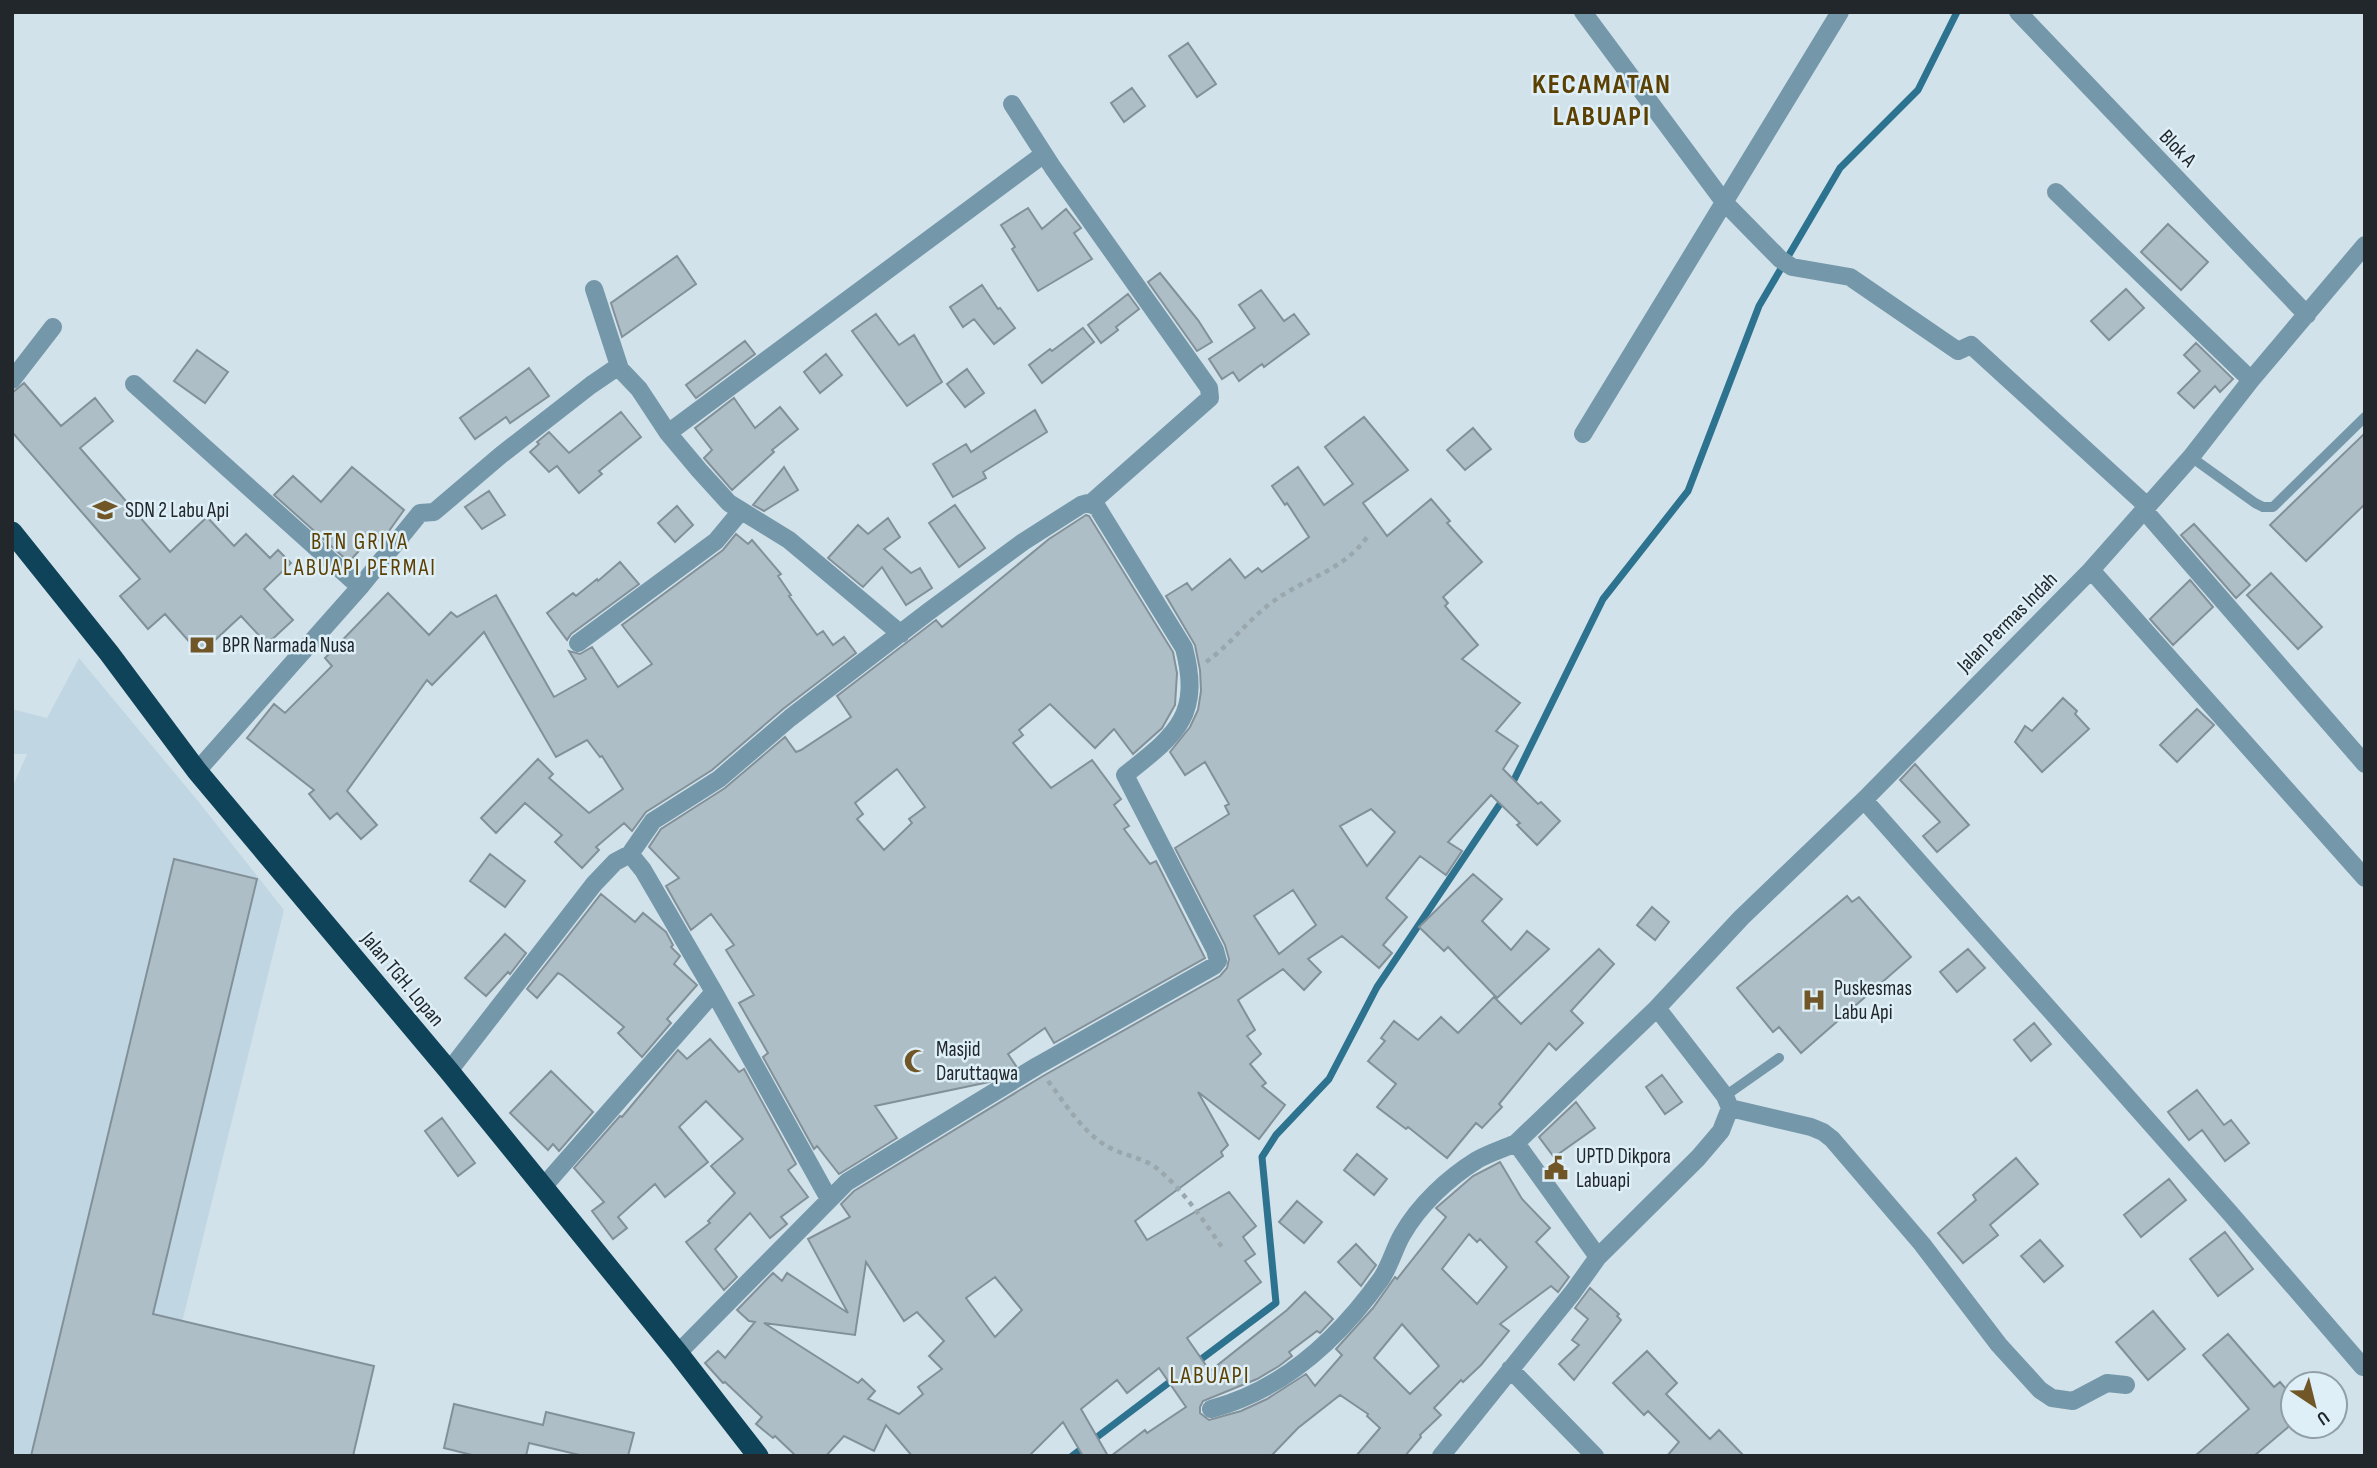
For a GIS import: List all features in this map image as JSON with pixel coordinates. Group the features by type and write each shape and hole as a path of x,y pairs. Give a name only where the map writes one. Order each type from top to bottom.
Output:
{"highway":[{"name":"Jalan TGH. Lopan","path":"12,532 197,771 449,1071 758,1456"}],"street":[{"path":"1583,12 1724,202 1786,263 1850,277 1958,351 1971,345 2146,508 2365,764"},
{"path":"1583,434 1840,12"},
{"name":"Blok A","path":"2018,12 2307,315"},
{"path":"449,1071 594,884 615,862 630,854 653,821 719,779 790,718 1023,542 1081,505 1091,503 1210,398 1209,388 1175,343 1012,104"},
{"path":"668,433 1044,154"},
{"path":"2056,192 2250,380"},
{"name":"Jalan Permas Indah","path":"1516,1143 1657,1008 1741,918 1864,800 2091,570 2191,457 2250,380 2365,246"},
{"path":"594,289 620,369 639,389 668,433 729,503 789,540 901,634"},
{"path":"12,380 53,327"},
{"path":"197,771 360,587 420,513 435,512 501,454 591,385 613,370 620,369"},
{"path":"134,384 360,587"},
{"path":"678,1353 847,1182 1037,1066 1214,966 1217,961 1215,950 1125,775 1163,745 1180,724 1189,699 1191,672 1178,636 1098,509 1091,503"},
{"path":"578,643 716,541 741,511"},
{"path":"2091,570 2365,878"},
{"path":"1864,800 2230,1213 2362,1367"},
{"path":"630,854 643,870 715,992 829,1199"},
{"path":"543,1187 715,992"},
{"path":"1657,1008 1727,1102 1811,1127 1832,1139 1922,1244 1999,1345 2040,1390 2052,1398 2073,1401 2107,1383 2126,1385"},
{"path":"1441,1456 1598,1257 1698,1158 1721,1131 1727,1102"},
{"path":"1211,1409 1227,1405 1267,1386 1312,1358 1337,1333 1382,1278 1402,1234 1425,1204 1455,1175 1479,1159 1516,1143 1598,1257"},
{"path":"1510,1369 1595,1456"}],"lane":[{"path":"2191,457 2255,503 2263,507 2273,507 2365,417"},
{"path":"1727,1102 1779,1058"}],"path":[{"path":"1191,672 1211,658 1269,604 1304,582 1336,568 1359,548 1368,536"},
{"path":"1037,1066 1091,1134 1120,1153 1157,1168 1200,1215 1224,1250"}],"shaded area":[{"path":"79,658 284,910 149,1456 12,1456 12,788 27,754 12,754 12,709 47,718"}],"building":[{"path":"1188,43 1216,84 1197,97 1169,56"},
{"path":"1132,88 1145,106 1124,122 1111,103"},
{"path":"1028,208 1042,229 1066,209 1081,228 1074,233 1092,259 1038,291 1012,249 1015,247 1001,225"},
{"path":"2168,224 2208,262 2181,290 2141,252"},
{"path":"677,256 696,284 622,337 611,303"},
{"path":"1160,273 1212,342 1197,351 1148,282"},
{"path":"982,285 1015,328 994,344 974,319 963,327 950,307"},
{"path":"2126,289 2144,308 2109,340 2091,321"},
{"path":"1261,290 1284,321 1294,314 1309,334 1264,367 1262,364 1239,381 1233,372 1222,379 1209,359 1255,328 1239,305"},
{"path":"1128,294 1139,309 1101,343 1088,325"},
{"path":"876,314 899,345 914,335 942,382 907,406 852,331"},
{"path":"1083,328 1094,342 1042,383 1029,365"},
{"path":"745,341 755,354 696,398 686,385"},
{"path":"2196,343 2233,379 2220,392 2215,386 2194,408 2178,393 2200,371 2184,355"},
{"path":"197,350 228,372 205,403 174,381"},
{"path":"826,354 842,375 820,393 804,372"},
{"path":"529,368 549,396 510,423 506,417 475,439 460,418"},
{"path":"967,369 984,393 965,407 947,384"},
{"path":"24,383 61,426 95,398 113,421 80,448 170,552 207,517 234,546 246,534 270,558 278,550 291,563 264,589 293,620 267,644 241,616 200,654 165,614 148,629 120,596 140,579 12,432 12,393"},
{"path":"734,398 755,428 780,407 798,429 772,450 774,452 732,490 704,458 712,450 695,428"},
{"path":"1035,410 1047,432 983,472 986,478 953,497 933,464 966,444 971,452"},
{"path":"621,412 641,437 599,471 602,474 579,493 557,466 549,472 530,452 549,432 569,453"},
{"path":"1364,417 1408,470 1363,503 1387,536 1431,499 1450,521 1447,523 1482,562 1443,597 1448,603 1445,606 1478,645 1462,659 1520,703 1496,731 1518,746 1503,769 1538,804 1541,802 1560,821 1537,845 1517,825 1520,823 1491,795 1448,842 1462,851 1446,875 1420,856 1386,898 1407,917 1383,945 1392,953 1379,968 1342,936 1308,959 1321,972 1304,990 1283,969 1238,1000 1255,1030 1247,1036 1261,1054 1250,1064 1266,1083 1262,1086 1285,1105 1259,1139 1198,1092 1228,1145 1221,1152 1223,1156 1135,1221 1147,1240 1229,1192 1256,1226 1243,1237 1255,1254 1245,1261 1261,1282 1187,1338 1210,1371 1287,1310 1305,1292 1333,1319 1320,1333 1317,1331 1289,1352 1292,1356 1279,1366 1257,1379 1203,1401 1200,1413 1209,1420 1241,1411 1267,1399 1306,1374 1315,1386 1342,1355 1336,1349 1373,1308 1395,1277 1397,1279 1446,1217 1436,1208 1473,1176 1500,1162 1522,1199 1550,1228 1536,1242 1569,1277 1558,1292 1551,1286 1500,1324 1509,1331 1481,1365 1463,1382 1461,1380 1434,1408 1441,1415 1420,1435 1405,1456 1356,1456 1380,1428 1368,1414 1340,1395 1298,1428 1271,1456 1111,1456 1145,1430 1147,1433 1186,1407 1159,1368 1127,1393 1117,1380 1081,1409 1108,1456 1083,1456 1063,1422 1029,1456 912,1456 886,1425 874,1451 844,1436 826,1456 796,1456 775,1436 773,1438 756,1424 762,1417 723,1383 705,1363 718,1351 725,1358 755,1322 749,1321 737,1310 773,1273 782,1281 787,1273 848,1313 808,1239 850,1217 841,1204 854,1191 1043,1076 1220,976 1227,968 1229,959 1225,945 1175,848 1229,814 1225,806 1229,804 1205,762 1185,775 1170,752 1190,727 1198,710 1201,691 1195,645 1166,596 1187,583 1192,590 1230,559 1245,578 1258,568 1262,572 1309,537 1287,503 1285,505 1272,486 1298,467 1324,505 1353,484 1325,447","holes":["1371,809 1395,832 1367,866 1340,826","1293,890 1316,925 1279,954 1254,916","1469,1234 1477,1242 1480,1239 1507,1267 1477,1304 1442,1269","866,1262 904,1321 917,1312 944,1341 929,1356 942,1369 918,1387 923,1394 899,1414 868,1399 875,1391 862,1379 858,1383 764,1323 855,1335","995,1277 1022,1310 995,1337 966,1298","1402,1324 1439,1366 1410,1394 1374,1358"]},
{"path":"1473,428 1491,449 1465,470 1447,450"},
{"path":"2365,433 2365,504 2306,561 2270,525"},
{"path":"352,467 404,510 381,542 373,535 349,562 274,495 293,476 321,502"},
{"path":"784,467 798,490 764,511 753,505"},
{"path":"489,491 505,515 482,529 465,507"},
{"path":"955,505 985,548 959,567 929,523"},
{"path":"677,506 693,525 675,542 658,523"},
{"path":"1086,515 1089,516 1173,652 1177,673 1175,705 1162,728 1133,754 1114,729 1095,748 1050,704 1019,730 1023,735 1013,743 1051,788 1092,760 1121,799 1114,805 1129,826 1124,829 1150,864 1156,861 1205,958 1054,1043 1045,1028 1008,1054 1016,1066 989,1082 875,1106 897,1138 839,1174 817,1146 814,1149 763,1057 768,1053 739,1003 754,995 726,950 734,945 711,914 691,930 666,886 679,878 649,847 661,829 725,788 785,737 796,752 851,717 837,696 936,620 942,627 1049,539","holes":["897,769 925,807 909,819 912,823 884,850 857,819 863,814 855,803"]},
{"path":"888,518 900,537 884,549 911,573 920,568 932,588 906,605 882,567 863,587 828,558 858,525 868,534"},
{"path":"2194,524 2250,585 2236,598 2181,535"},
{"path":"736,534 748,544 752,540 781,574 778,576 791,595 789,596 817,635 823,631 833,645 844,637 856,653 783,709 712,770 646,812 632,831 624,823 596,847 599,850 582,868 555,842 562,835 525,803 496,833 481,818 538,759 553,774 549,778 589,813 623,789 602,756 600,757 587,740 556,757 484,632 432,685 427,680 347,791 377,825 361,839 337,813 330,819 309,794 314,790 247,738 274,704 285,713 332,666 325,658 388,593 429,635 451,612 457,617 496,595 554,697 586,679 569,651 580,654 592,647 618,687 652,664 622,625 723,550"},
{"path":"620,562 639,584 571,634 567,640 547,613 573,593 576,596 597,579 598,581"},
{"path":"2271,573 2322,627 2298,649 2247,595"},
{"path":"2190,580 2213,607 2173,645 2150,619"},
{"path":"2063,698 2077,711 2075,714 2089,729 2042,772 2015,742 2025,726 2032,731"},
{"path":"2197,709 2214,725 2177,762 2160,745"},
{"path":"1915,764 1969,825 1937,852 1923,836 1940,822 1900,780"},
{"path":"490,854 525,881 505,907 470,881"},
{"path":"174,859 257,879 153,1314 374,1366 353,1456 31,1456"},
{"path":"1473,874 1502,899 1482,921 1511,950 1527,931 1549,949 1497,998 1448,947 1444,951 1419,927"},
{"path":"601,894 635,922 643,913 666,932 673,945 671,947 680,956 674,964 697,985 667,1019 671,1023 642,1057 618,1033 624,1027 562,975 558,973 537,998 527,989"},
{"path":"1847,896 1852,902 1859,897 1911,957 1801,1053 1779,1027 1773,1032 1737,988"},
{"path":"1652,907 1669,922 1655,940 1637,925"},
{"path":"505,934 526,953 510,974 508,972 486,996 465,978"},
{"path":"1599,949 1614,964 1571,1011 1583,1023 1556,1050 1549,1043 1499,1104 1502,1107 1482,1128 1476,1123 1447,1158 1377,1107 1396,1084 1368,1061 1385,1041 1381,1038 1394,1021 1418,1040 1441,1017 1458,1033 1494,997 1521,1024"},
{"path":"1968,949 1985,968 1957,992 1940,972"},
{"path":"2034,1023 2051,1044 2031,1061 2014,1040"},
{"path":"710,1039 739,1072 744,1069 796,1164 788,1170 808,1197 781,1217 787,1224 770,1238 750,1213 715,1249 737,1277 724,1290 686,1242 710,1223 708,1221 735,1193 711,1166 743,1139 706,1101 679,1127 708,1162 665,1197 655,1184 618,1217 627,1228 613,1239 592,1211 604,1202 574,1168 620,1116 622,1117 678,1050 687,1059"},
{"path":"551,1071 593,1112 559,1151 553,1144 548,1150 510,1113"},
{"path":"1662,1075 1682,1102 1665,1114 1646,1087"},
{"path":"2197,1090 2224,1125 2231,1120 2249,1143 2225,1161 2202,1130 2189,1140 2168,1112"},
{"path":"1576,1102 1595,1128 1554,1157 1539,1137"},
{"path":"442,1118 475,1163 458,1176 425,1131"},
{"path":"1357,1154 1387,1179 1374,1195 1344,1170"},
{"path":"2016,1158 2038,1184 1990,1225 1998,1235 1963,1263 1938,1233 1976,1200 1973,1195"},
{"path":"2169,1179 2186,1200 2141,1237 2124,1215"},
{"path":"1297,1201 1322,1222 1304,1243 1279,1222"},
{"path":"2225,1232 2253,1269 2218,1296 2190,1259"},
{"path":"2040,1240 2063,1266 2044,1282 2021,1256"},
{"path":"1356,1244 1376,1265 1361,1286 1338,1262"},
{"path":"1590,1288 1619,1314 1617,1316 1621,1320 1574,1380 1559,1364 1579,1345 1572,1340 1588,1319 1575,1308"},
{"path":"2153,1311 2185,1349 2148,1380 2116,1342"},
{"path":"2228,1334 2274,1387 2279,1383 2279,1435 2254,1456 2195,1456 2249,1409 2203,1355"},
{"path":"1647,1351 1677,1383 1666,1394 1710,1439 1719,1430 1744,1456 1667,1456 1679,1442 1648,1411 1644,1415 1613,1383"},
{"path":"454,1404 543,1425 546,1412 634,1433 628,1456 584,1456 529,1443 526,1456 476,1456 444,1448"}],"waterway":[{"path":"1510,788 1603,599 1688,491 1759,306 1840,168 1918,90 1957,12"},
{"path":"1196,1363 1276,1303 1262,1157 1276,1135 1329,1079 1377,987 1504,798"},
{"path":"1072,1456 1175,1378"}],"place":[{"name":"SDN 2 Labu Api","path":"105,510"},
{"name":"BPR Narmada Nusa","path":"202,645"},
{"name":"Puskesmas Labu Api","path":"1814,1000"},
{"name":"Masjid Daruttaqwa","path":"916,1061"},
{"name":"UPTD Dikpora Labuapi","path":"1556,1168"}],"district":[{"name":"KECAMATAN LABUAPI","path":"1602,99"},
{"name":"BTN GRIYA LABUAPI PERMAI","path":"360,554"},
{"name":"LABUAPI","path":"1210,1375"}]}
